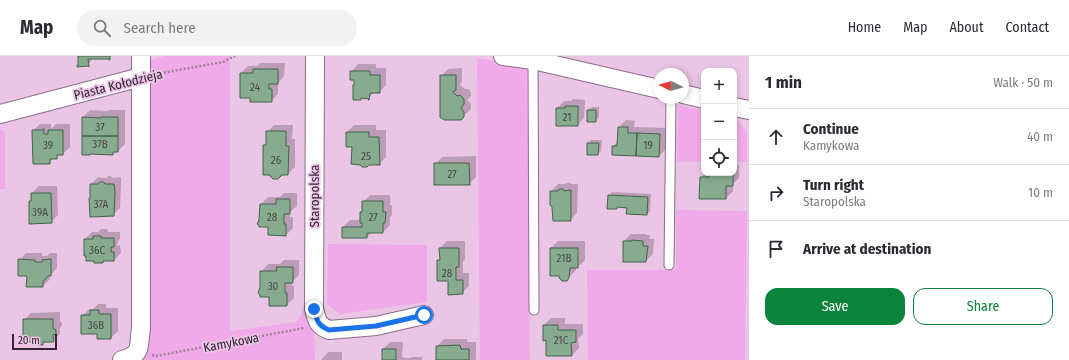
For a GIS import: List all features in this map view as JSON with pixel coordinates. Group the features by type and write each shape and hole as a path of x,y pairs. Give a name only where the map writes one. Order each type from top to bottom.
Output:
{"street":[{"path":"122,360 134,355 138,350 141,328 141,56"},
{"name":"Staropolska","path":"315,56 314,309 323,325"},
{"path":"503,56 528,58 653,87"},
{"name":"Piasta Kołodzieja","path":"0,114 141,77"},
{"path":"689,95 701,98"},
{"path":"737,108 749,110"},
{"path":"323,325 376,326 424,315"}],"lane":[{"path":"528,58 534,310"},
{"path":"668,265 672,104"}],"path":[{"name":"Piasta Kołodzieja","path":"141,77 223,62 235,56"},
{"name":"Kamykowa","path":"138,350 156,356 323,325"}],"shaded area":[{"path":"164,56 230,56 230,331 296,322 306,309 314,331 315,360 144,360 148,61"},
{"path":"477,58 527,66 530,360 480,360"},
{"path":"678,105 701,110 701,162 677,162"},
{"path":"737,118 747,133 747,162 737,162"},
{"path":"0,128 5,133 5,189 0,189"},
{"path":"676,210 747,211 745,360 588,360 587,270 676,270"},
{"path":"328,244 427,245 427,302 340,314 327,304"}],"building":[{"path":"78,56 110,56 110,60 88,59 89,67 77,67"},
{"path":"253,69 278,69 278,84 269,84 269,89 272,89 272,102 250,102 250,98 240,98 240,73 253,73"},
{"path":"350,71 370,71 370,75 380,75 380,93 370,93 369,100 361,98 361,100 353,100 354,80 350,80"},
{"path":"440,75 456,75 456,90 453,92 457,96 460,95 464,99 464,104 461,108 464,112 464,117 461,120 444,120 440,117"},
{"path":"565,106 578,106 578,126 556,126 556,108 565,108"},
{"path":"587,110 596,110 596,122 587,122"},
{"path":"82,117 118,117 118,136 82,136"},
{"path":"618,127 628,127 628,133 637,133 636,156 612,155 612,146 617,146"},
{"path":"43,129 44,134 48,134 48,130 63,130 63,155 57,155 57,159 50,159 50,164 33,164 32,130"},
{"path":"266,131 286,131 286,146 289,146 288,175 281,175 278,179 273,179 270,175 263,175 263,145 266,145"},
{"path":"346,132 369,132 369,137 379,137 380,165 369,165 367,167 362,167 360,165 351,164 352,147 346,147"},
{"path":"637,133 660,134 659,157 636,156"},
{"path":"82,136 118,136 118,152 113,152 113,155 82,155"},
{"path":"587,143 599,143 598,155 587,155"},
{"path":"434,163 469,163 470,185 434,185"},
{"path":"733,176 733,186 726,186 726,199 699,199 700,177"},
{"path":"100,182 104,182 105,184 114,184 114,216 90,217 90,184 98,184"},
{"path":"559,189 563,189 564,191 571,190 571,221 553,221 552,207 550,205 550,191 558,191"},
{"path":"31,193 51,193 52,223 29,224 29,201 31,201"},
{"path":"608,195 648,197 647,215 626,214 627,208 617,207 617,209 607,209"},
{"path":"276,199 290,199 290,214 284,214 286,236 268,235 268,227 259,227 257,224 259,220 260,204 276,204"},
{"path":"362,201 383,201 383,212 386,212 385,223 383,223 383,233 367,233 367,238 342,238 342,227 362,227 362,223 360,223 360,212 362,212"},
{"path":"93,236 101,236 101,238 114,238 114,247 111,247 111,252 114,252 114,261 94,263 94,261 86,261 86,256 84,256 84,239 93,239"},
{"path":"623,241 643,241 643,246 648,246 646,262 623,262"},
{"path":"439,248 459,248 459,267 456,267 456,280 463,280 463,294 448,295 448,281 437,281 437,260 440,260"},
{"path":"550,248 578,248 578,268 570,268 569,278 567,281 562,281 559,276 550,276"},
{"path":"18,259 42,262 42,260 51,259 51,276 48,276 43,282 43,287 26,287 27,276 18,276"},
{"path":"276,267 293,267 293,283 285,283 287,306 269,306 269,297 260,297 258,293 260,288 260,271 277,271"},
{"path":"90,310 99,310 99,314 111,314 111,339 97,339 97,334 81,334 81,315 90,315"},
{"path":"23,319 53,319 53,328 56,330 56,334 53,335 54,342 43,342 43,345 38,345 38,342 23,342"},
{"path":"543,325 558,325 558,330 576,330 576,342 571,343 572,356 546,356 546,340 543,341"},
{"path":"460,345 461,349 469,349 469,360 436,360 436,346"},
{"path":"382,349 396,349 396,360 382,360"}],"route":[{"path":"314,309 319,324 329,330 376,326 424,315"}]}
